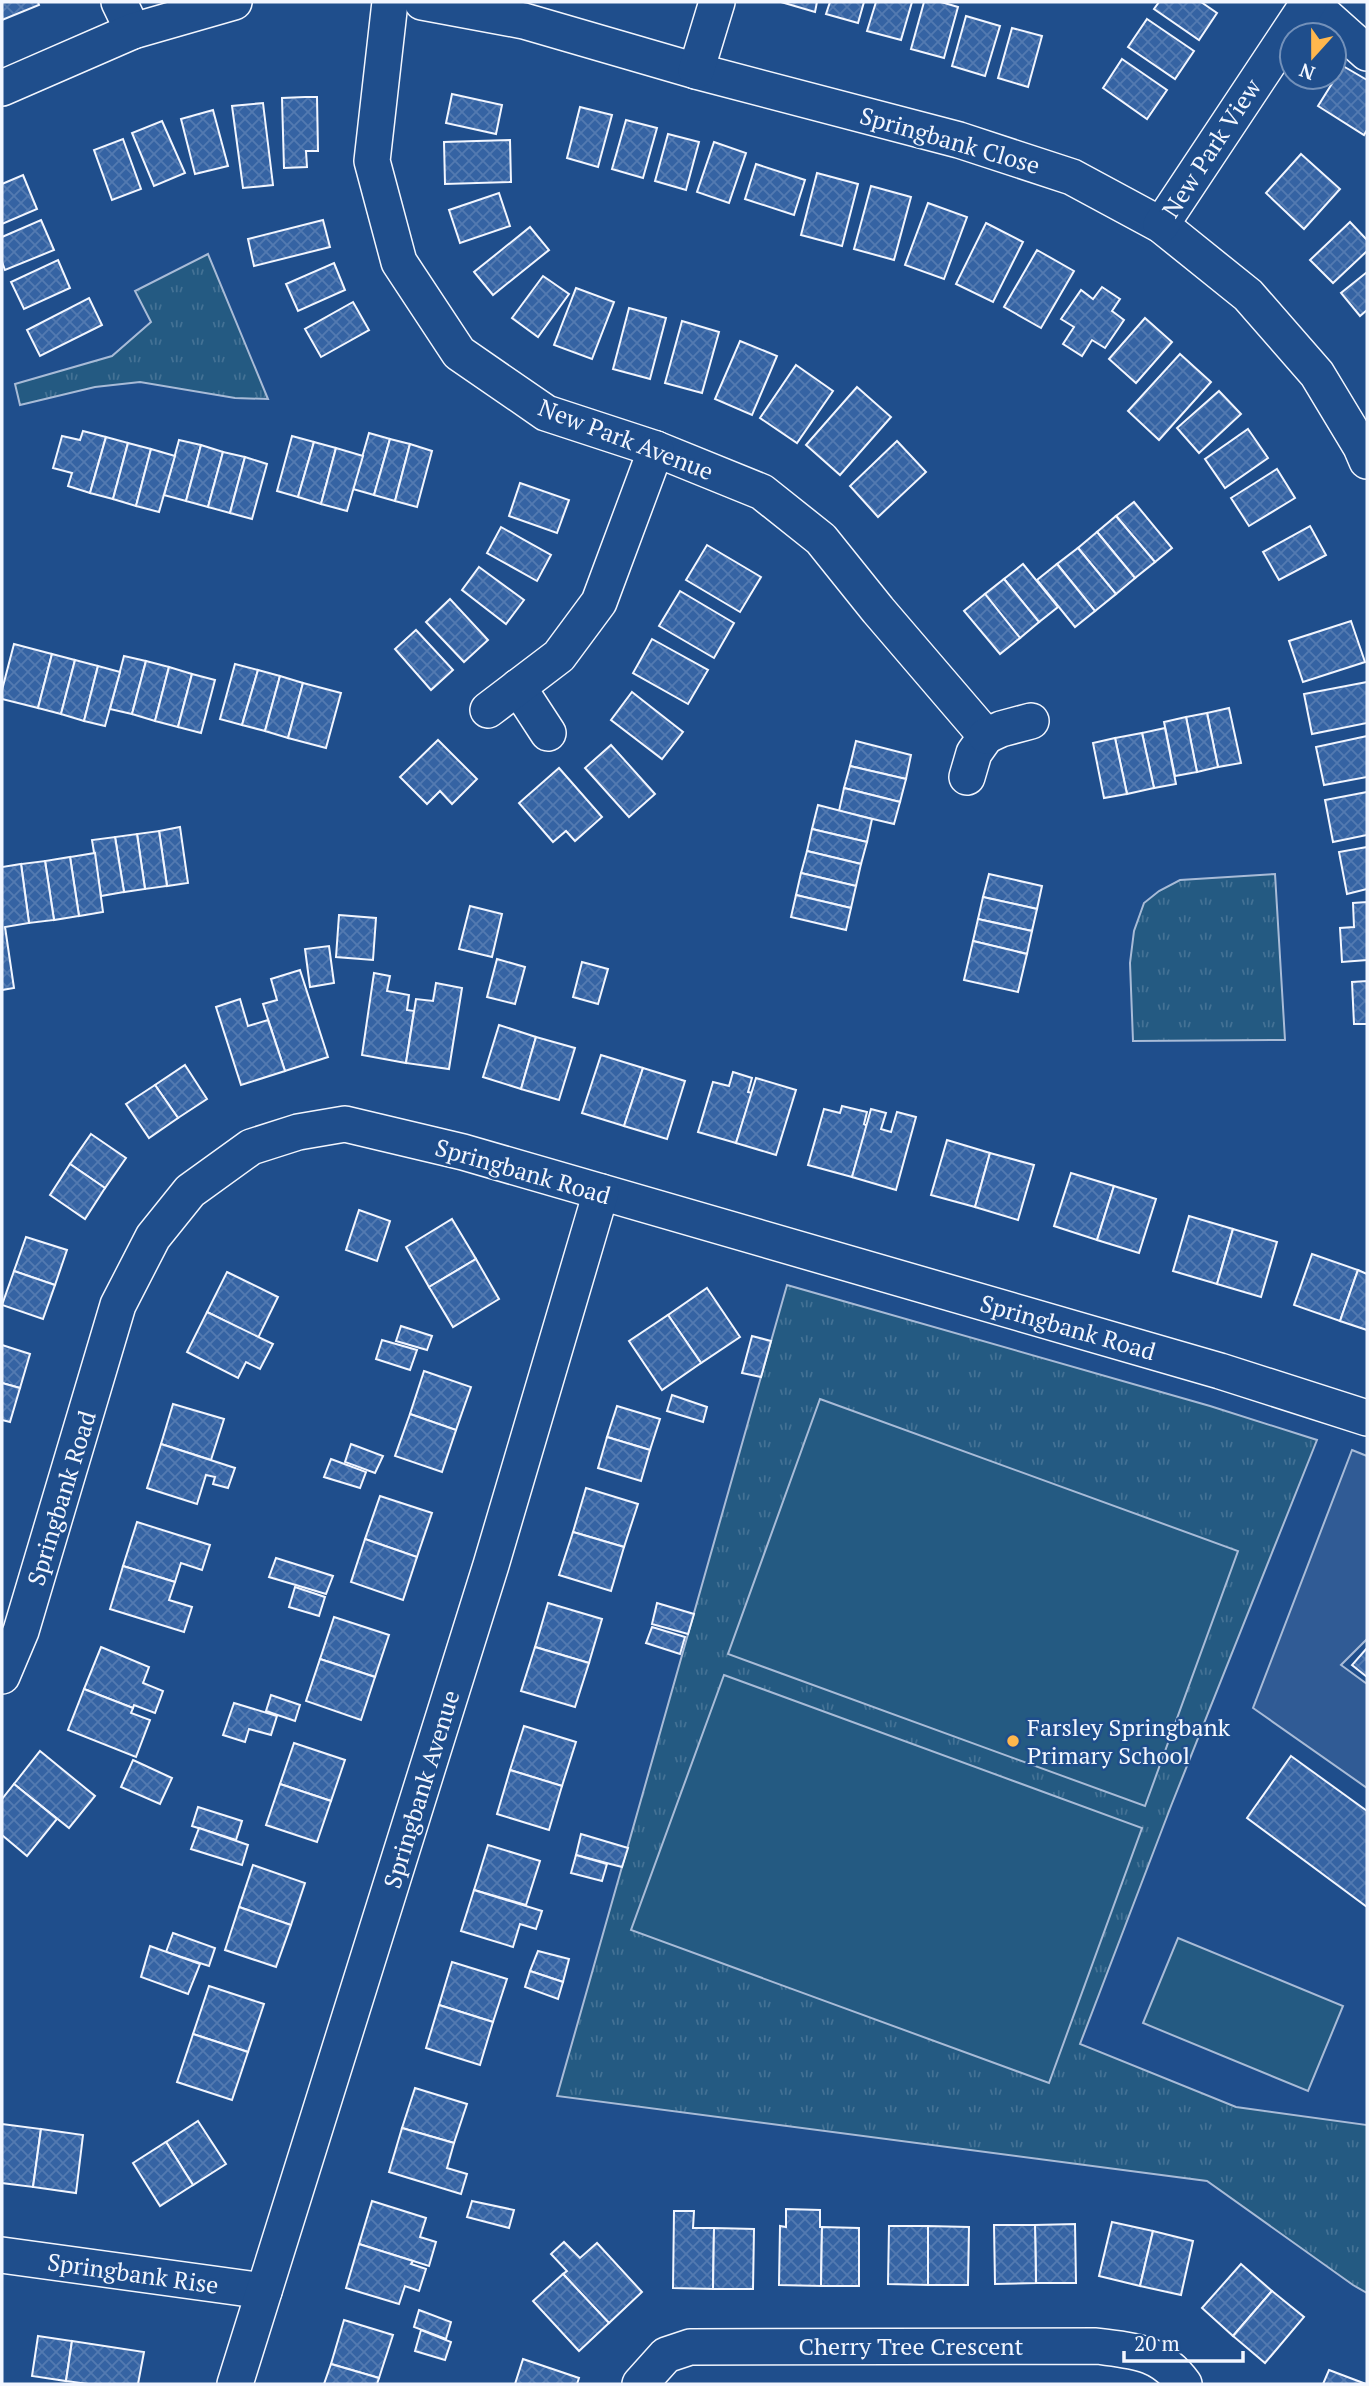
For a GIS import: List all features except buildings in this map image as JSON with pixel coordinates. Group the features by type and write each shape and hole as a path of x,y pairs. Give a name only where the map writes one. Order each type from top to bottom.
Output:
{"street":[{"path":"2,88 126,16 234,2"},
{"name":"New Park Avenue","path":"390,2 372,161 399,262 459,353 546,413 656,449 762,492 821,539 986,736"},
{"name":"Springbank Close","path":"422,2 524,21 696,71 959,140 1072,177 1161,225 1248,295 1317,374 1367,461"},
{"path":"696,71 718,2"},
{"path":"1310,2 1367,52"},
{"name":"New Park View","path":"1161,225 1310,2"},
{"path":"488,710 559,656 599,602 656,449"},
{"path":"517,687 548,733"},
{"path":"967,777 974,753 986,736 1031,721"},
{"name":"Springbank Road","path":"2,1676 12,1627 118,1306 153,1237 190,1191 251,1147 298,1132 345,1125 463,1152 1220,1371 1367,1418"},
{"name":"Springbank Avenue","path":"235,2384 491,1565 601,1192"},
{"name":"Springbank Rise","path":"2,2255 264,2291"},
{"name":"Cherry Tree Crescent","path":"640,2384 666,2355 690,2347 1096,2346 1148,2354 1178,2375 1184,2384"}],"green space":[{"path":"208,254 268,399 235,398 140,382 95,387 20,405 15,384 112,356 151,322 135,291"},
{"path":"1275,874 1285,1040 1133,1041 1130,963 1134,931 1144,903 1180,880"},
{"name":"Farsley Springbank Primary School","path":"787,1285 1210,1406 1317,1440 1171,1806 1080,2044 1236,2107 1367,2125 1367,2293 1207,2181 557,2096"},
{"path":"820,1399 1238,1551 1145,1806 728,1654"},
{"path":"724,1675 1142,1828 1049,2083 631,1930"},
{"path":"1178,1938 1343,2006 1308,2091 1143,2023"}],"shaded area":[{"path":"1352,1450 1367,1456 1367,1639 1341,1665 1367,1684 1367,1788 1253,1708"}],"place":[{"name":"Farsley Springbank Primary School","path":"1013,1741"}]}
